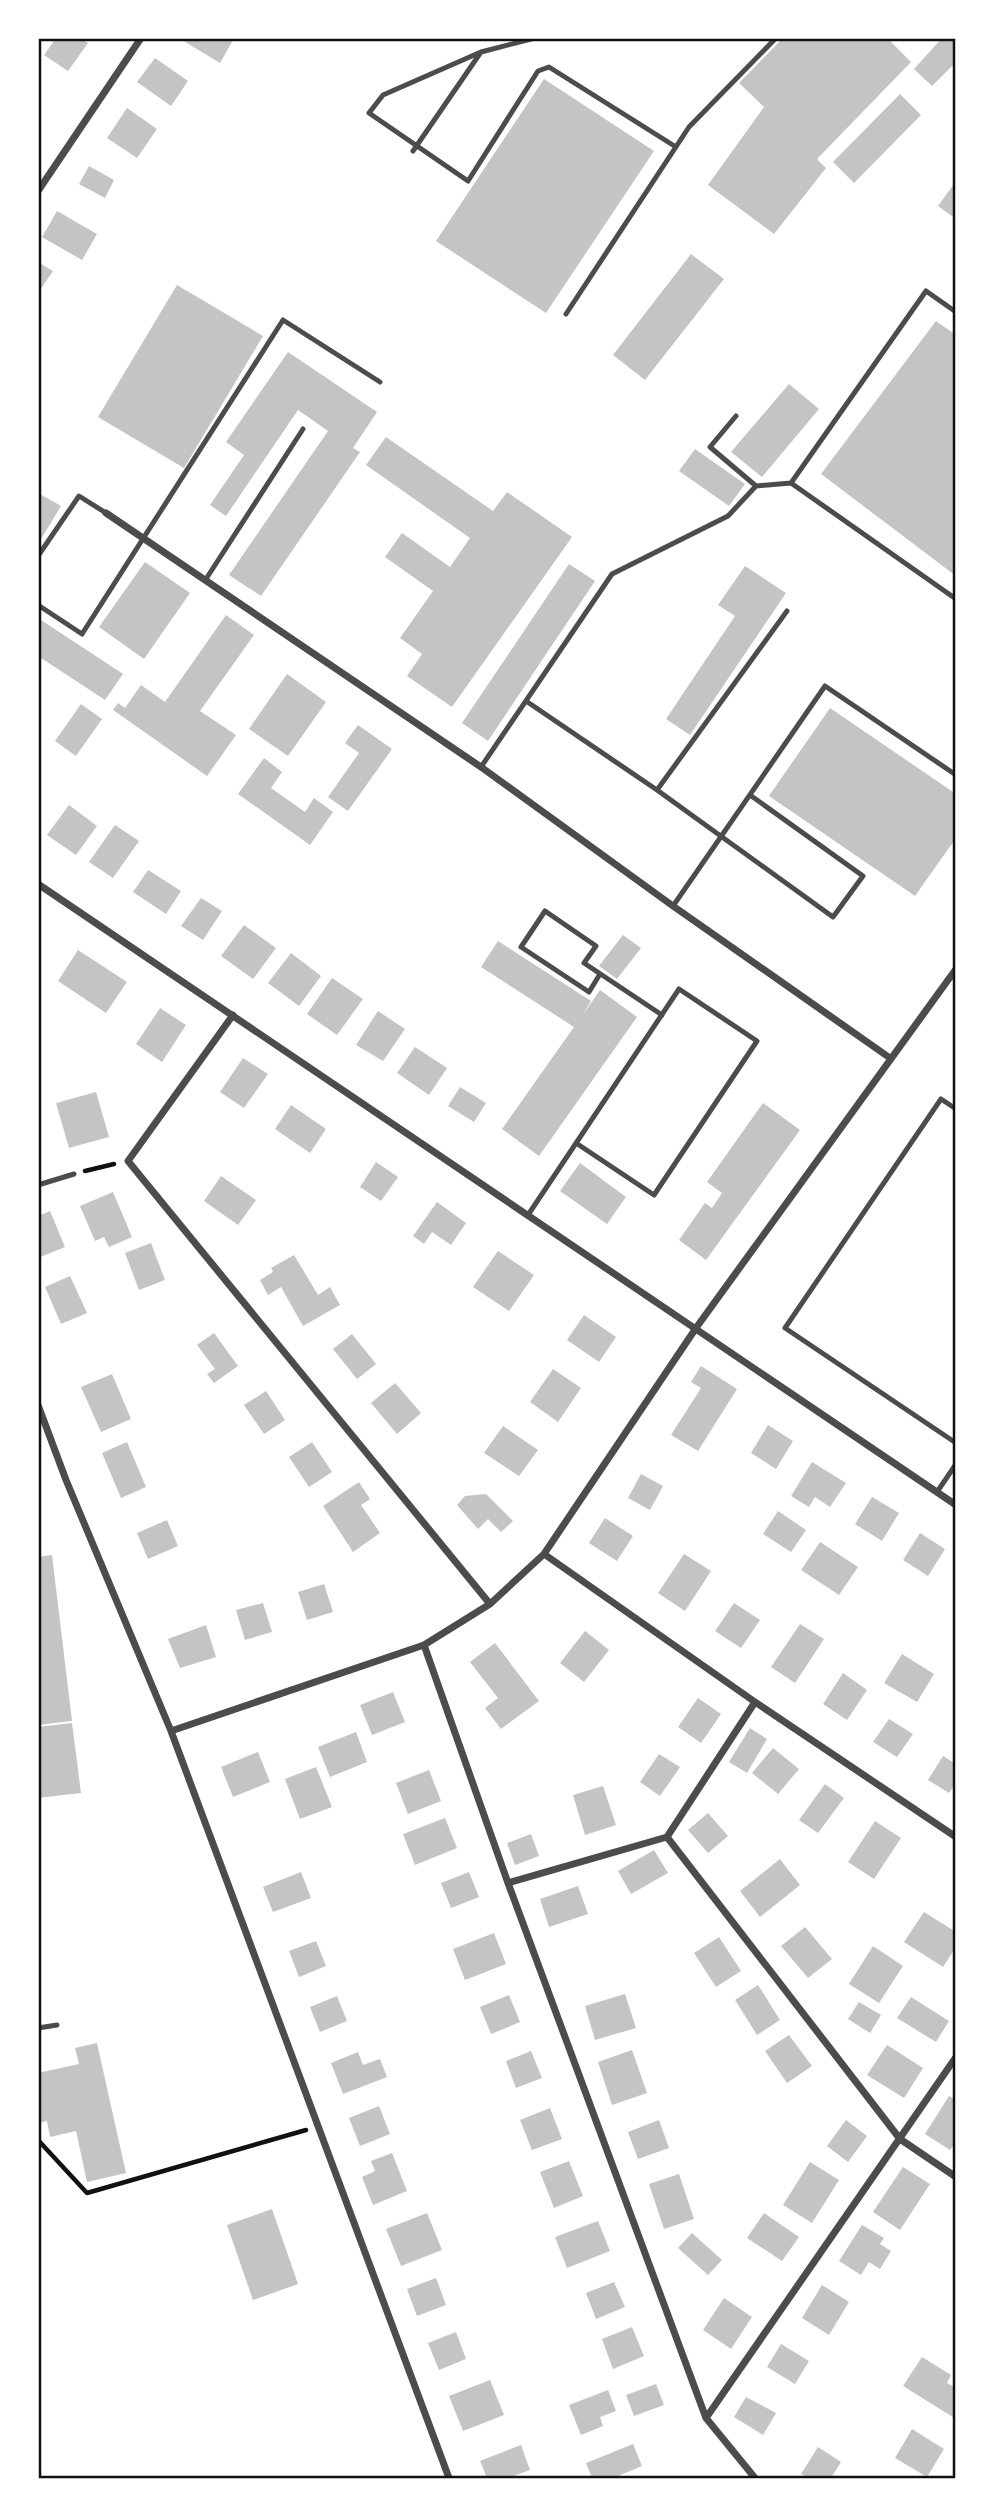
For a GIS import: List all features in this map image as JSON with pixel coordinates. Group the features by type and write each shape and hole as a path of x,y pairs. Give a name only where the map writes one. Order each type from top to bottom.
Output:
{"street":[{"path":"38,191 141,38"},
{"path":"106,513 481,767 890,1058"},
{"path":"38,884 956,1505"},
{"path":"171,1731 424,1645 490,1604 544,1554 696,1328 956,969"},
{"path":"233,1015 128,1161 490,1604"},
{"path":"38,1405 66,1480 171,1731 449,2479"},
{"path":"544,1554 755,1702 956,1838"},
{"path":"424,1645 508,1883 706,2418 755,2479"},
{"path":"508,1883 667,1837 755,1702"},
{"path":"667,1837 900,2139 956,2177"},
{"path":"706,2418 956,2057"}],"lane":[{"path":"535,38 481,52 383,95 369,113 415,148 468,181 538,71 548,67 676,147"},
{"path":"566,314 690,127 776,38"},
{"path":"415,148 481,52"},
{"path":"791,483 926,291 956,312"},
{"path":"38,605 82,634 283,320 380,382"},
{"path":"736,416 710,447 756,486"},
{"path":"206,579 303,429"},
{"path":"481,767 612,574 728,516 756,486 791,483 956,599"},
{"path":"38,556 79,496 106,513"},
{"path":"657,790 787,611"},
{"path":"673,906 825,686 956,775"},
{"path":"526,701 657,790 833,917 863,876 750,795"},
{"path":"600,974 589,992 521,947 545,911 596,946 584,963 662,1015"},
{"path":"528,1215 576,1143 662,1015 679,989 757,1041 654,1195 576,1143"},
{"path":"956,1110 941,1099 785,1328 956,1443"},
{"path":"38,1185 74,1174"},
{"path":"937,1492 956,1464"},
{"path":"38,2028 57,2025"}],"path":[{"path":"74,1174 128,1161"},
{"path":"38,2140 87,2193 318,2127"}],"building":[{"path":"56,38 81,38 88,43 68,71 44,55"},
{"path":"226,38 232,42 220,63 182,40"},
{"path":"783,38 887,38 911,62 817,159 826,168 774,234 708,185 764,107 739,83"},
{"path":"942,38 956,38 956,62 932,86 914,69"},
{"path":"155,58 188,81 171,106 137,82"},
{"path":"544,79 654,151 546,313 436,241"},
{"path":"900,94 921,115 854,183 833,162"},
{"path":"127,108 157,129 137,158 107,138"},
{"path":"89,166 114,180 105,198 79,184"},
{"path":"956,181 956,219 938,206"},
{"path":"57,211 97,234 82,260 42,237"},
{"path":"691,254 724,279 645,380 613,355"},
{"path":"38,262 53,271 38,293"},
{"path":"177,285 263,336 184,468 98,417"},
{"path":"936,321 956,335 956,576 821,474"},
{"path":"288,352 377,412 353,448 360,452 261,596 229,575 328,431 298,410 226,516 210,505 244,455 226,442"},
{"path":"789,384 819,409 762,477 731,452"},
{"path":"386,437 493,511 507,492 572,537 452,707 407,676 422,654 400,638 433,591 385,557 402,533 450,567 470,538 366,465"},
{"path":"695,449 745,484 729,506 679,471"},
{"path":"38,493 61,506 38,544"},
{"path":"145,562 190,593 144,659 99,627"},
{"path":"569,564 595,581 488,741 462,723"},
{"path":"745,566 786,593 690,735 666,719 735,616 718,605"},
{"path":"226,615 254,635 200,711 236,735 207,776 113,710 118,703 125,708 141,685 165,702"},
{"path":"38,618 123,674 105,700 38,656"},
{"path":"287,674 326,702 288,756 249,729"},
{"path":"81,704 102,719 76,756 55,741"},
{"path":"830,708 956,794 956,838 915,896 769,796"},
{"path":"358,725 392,749 348,811 328,797 359,753 345,743"},
{"path":"264,758 282,772 271,788 305,812 314,798 333,812 310,845 238,794"},
{"path":"69,805 97,826 76,855 47,835"},
{"path":"115,825 139,841 113,878 89,862"},
{"path":"148,870 181,891 166,914 133,892"},
{"path":"201,898 222,911 203,940 181,926"},
{"path":"244,925 276,948 253,979 221,956"},
{"path":"623,935 641,948 617,979 599,966"},
{"path":"498,941 591,1001 582,1016 600,990 637,1017 539,1156 502,1129 574,1027 481,967"},
{"path":"78,950 127,982 106,1013 58,981"},
{"path":"291,953 321,976 299,1006 268,983"},
{"path":"332,978 363,999 337,1035 307,1014"},
{"path":"160,1008 186,1025 162,1062 136,1044"},
{"path":"378,1011 405,1029 383,1061 356,1045"},
{"path":"415,1047 447,1068 429,1095 397,1073"},
{"path":"243,1058 268,1074 244,1108 220,1092"},
{"path":"460,1087 486,1103 474,1122 448,1106"},
{"path":"96,1092 109,1137 69,1148 56,1103"},
{"path":"763,1103 800,1130 706,1260 679,1240 705,1203 712,1208 722,1193 707,1182"},
{"path":"291,1105 326,1129 310,1153 275,1129"},
{"path":"376,1162 398,1177 381,1201 360,1187"},
{"path":"580,1163 626,1197 607,1224 560,1191"},
{"path":"221,1176 256,1200 238,1225 204,1201"},
{"path":"113,1192 132,1237 109,1247 104,1237 95,1241 80,1206"},
{"path":"437,1202 466,1223 451,1245 432,1232 424,1244 413,1236"},
{"path":"50,1211 65,1247 38,1258 38,1216"},
{"path":"151,1243 165,1280 139,1290 125,1253"},
{"path":"498,1251 534,1275 509,1311 473,1287"},
{"path":"294,1255 318,1295 330,1287 340,1305 303,1326 281,1287 268,1295 260,1280 273,1272 271,1268"},
{"path":"70,1276 87,1313 61,1324 45,1287"},
{"path":"584,1315 616,1337 599,1362 567,1340"},
{"path":"214,1333 238,1366 214,1383 207,1374 215,1369 197,1345"},
{"path":"352,1334 376,1364 357,1379 333,1349"},
{"path":"701,1366 737,1389 698,1451 671,1435 701,1388 691,1382"},
{"path":"553,1369 581,1388 558,1422 530,1402"},
{"path":"112,1374 131,1419 101,1432 81,1387"},
{"path":"395,1383 421,1413 397,1434 371,1403"},
{"path":"266,1391 285,1420 264,1434 244,1405"},
{"path":"768,1425 793,1441 776,1469 751,1453"},
{"path":"503,1426 538,1450 519,1476 484,1453"},
{"path":"127,1442 146,1487 121,1498 102,1453"},
{"path":"312,1442 332,1472 309,1487 289,1457"},
{"path":"812,1462 846,1483 830,1507 815,1497 809,1507 791,1496"},
{"path":"641,1474 663,1486 650,1510 628,1498"},
{"path":"359,1482 370,1499 361,1505 380,1533 353,1552 323,1506"},
{"path":"486,1494 513,1521 501,1532 488,1519 478,1529 457,1505 465,1496"},
{"path":"872,1497 899,1513 882,1541 855,1524"},
{"path":"778,1511 806,1530 791,1552 763,1534"},
{"path":"605,1518 633,1536 617,1561 589,1543"},
{"path":"167,1520 178,1546 148,1559 137,1533"},
{"path":"920,1533 945,1549 928,1576 903,1560"},
{"path":"820,1542 858,1567 839,1595 801,1570"},
{"path":"684,1554 711,1571 685,1611 658,1593"},
{"path":"52,1555 72,1721 38,1725 38,1557"},
{"path":"324,1584 333,1612 307,1620 298,1592"},
{"path":"263,1603 272,1632 245,1640 236,1610"},
{"path":"734,1603 760,1620 741,1648 715,1631"},
{"path":"800,1624 824,1639 795,1683 771,1667"},
{"path":"206,1625 216,1657 180,1668 168,1639"},
{"path":"585,1631 609,1650 584,1682 560,1663"},
{"path":"495,1643 539,1701 501,1729 485,1708 498,1698 470,1662"},
{"path":"902,1654 934,1674 917,1702 884,1683"},
{"path":"843,1673 867,1690 847,1720 823,1704"},
{"path":"393,1692 405,1722 372,1735 360,1705"},
{"path":"698,1698 721,1714 701,1743 678,1727"},
{"path":"889,1719 913,1734 897,1757 873,1742"},
{"path":"72,1723 81,1793 38,1798 38,1727"},
{"path":"750,1728 767,1739 747,1773 729,1762"},
{"path":"356,1732 367,1762 330,1777 318,1747"},
{"path":"773,1748 799,1769 778,1794 752,1773"},
{"path":"258,1752 270,1782 233,1797 221,1767"},
{"path":"659,1754 680,1767 660,1796 640,1782"},
{"path":"943,1756 956,1764 956,1783 949,1793 928,1780"},
{"path":"316,1767 332,1807 300,1819 285,1779"},
{"path":"429,1770 441,1801 408,1814 396,1783"},
{"path":"825,1784 844,1798 818,1833 799,1820"},
{"path":"603,1786 616,1825 585,1835 573,1795"},
{"path":"708,1813 728,1836 708,1853 688,1830"},
{"path":"445,1818 457,1848 415,1865 403,1834"},
{"path":"875,1821 901,1838 874,1879 848,1862"},
{"path":"531,1834 539,1856 515,1865 507,1843"},
{"path":"654,1850 668,1873 631,1894 618,1871"},
{"path":"780,1859 800,1885 760,1917 740,1891"},
{"path":"301,1872 311,1898 273,1912 263,1887"},
{"path":"469,1872 479,1897 451,1908 441,1883"},
{"path":"578,1886 588,1914 549,1927 540,1899"},
{"path":"924,1912 956,1932 956,1947 943,1967 904,1942"},
{"path":"805,1927 832,1959 808,1978 781,1946"},
{"path":"494,1933 506,1964 465,1980 453,1949"},
{"path":"719,1937 741,1971 716,1987 694,1953"},
{"path":"316,1941 326,1966 299,1977 289,1951"},
{"path":"873,1946 903,1966 879,2003 849,1984"},
{"path":"758,1985 780,2020 757,2035 735,2000"},
{"path":"625,1994 636,2028 595,2040 585,2006"},
{"path":"509,1995 520,2022 491,2034 480,2007"},
{"path":"337,1996 347,2021 320,2032 310,2007"},
{"path":"911,1997 949,2021 936,2042 897,2018"},
{"path":"859,2002 881,2015 870,2033 848,2019"},
{"path":"789,2035 812,2066 787,2083 765,2051"},
{"path":"97,2043 126,2173 87,2182 76,2131 50,2137 47,2121 38,2123 38,2073 79,2064 75,2048"},
{"path":"887,2045 923,2068 904,2098 867,2075"},
{"path":"632,2050 647,2093 612,2105 598,2062"},
{"path":"531,2051 542,2078 516,2088 506,2061"},
{"path":"358,2052 363,2065 380,2059 387,2077 343,2094 331,2063"},
{"path":"949,2096 956,2100 956,2142 950,2150 925,2134"},
{"path":"379,2106 390,2134 360,2146 349,2118"},
{"path":"550,2108 562,2139 532,2150 520,2120"},
{"path":"659,2120 669,2148 638,2159 628,2132"},
{"path":"846,2120 867,2136 848,2162 827,2146"},
{"path":"392,2153 407,2191 373,2205 362,2177 375,2171 371,2161"},
{"path":"569,2161 583,2196 554,2208 540,2172"},
{"path":"810,2162 839,2180 812,2223 783,2205"},
{"path":"903,2167 930,2184 900,2230 873,2212"},
{"path":"679,2174 694,2219 664,2229 649,2184"},
{"path":"272,2209 298,2284 253,2300 227,2225"},
{"path":"427,2213 442,2250 401,2266 386,2229"},
{"path":"764,2213 799,2237 782,2261 747,2238"},
{"path":"598,2221 610,2251 567,2268 555,2237"},
{"path":"862,2225 884,2238 880,2244 891,2251 880,2269 869,2262 861,2275 839,2261"},
{"path":"692,2233 722,2260 708,2275 678,2248"},
{"path":"436,2278 446,2305 417,2316 407,2289"},
{"path":"614,2282 625,2307 596,2319 586,2293"},
{"path":"822,2285 849,2302 829,2335 802,2318"},
{"path":"724,2298 752,2317 731,2349 703,2330"},
{"path":"632,2327 644,2356 613,2369 602,2339"},
{"path":"456,2332 466,2359 439,2370 428,2343"},
{"path":"781,2344 809,2361 795,2384 767,2367"},
{"path":"922,2357 951,2375 947,2383 956,2388 956,2419 903,2386"},
{"path":"490,2380 504,2415 463,2431 449,2396"},
{"path":"656,2384 664,2405 634,2416 626,2395"},
{"path":"608,2390 616,2411 600,2417 603,2426 581,2435 569,2405"},
{"path":"746,2397 776,2413 763,2435 734,2417"},
{"path":"912,2429 944,2449 927,2477 895,2458"},
{"path":"633,2444 642,2466 618,2476 619,2478 592,2478 586,2463"},
{"path":"521,2445 530,2470 508,2478 487,2478 480,2461"},
{"path":"818,2447 841,2462 831,2478 808,2478 801,2474"}]}
